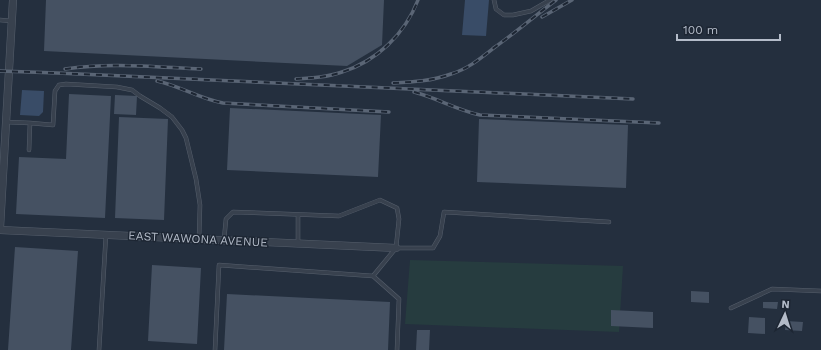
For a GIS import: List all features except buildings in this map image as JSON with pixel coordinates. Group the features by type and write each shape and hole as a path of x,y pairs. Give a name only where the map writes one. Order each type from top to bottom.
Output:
{"street":[{"path":"0,229 13,0"},
{"name":"EAST WAWONA AVENUE","path":"0,229 396,248"}],"lane":[{"path":"494,0 496,9 504,16 531,11 550,0"},
{"path":"0,20 12,21"},
{"path":"6,122 53,124 55,91 59,85 66,84 117,87 132,90 172,117 186,138 199,196 199,238"},
{"path":"29,150 30,124"},
{"path":"224,240 226,219 232,212 339,216 380,200 397,208 400,219 396,248 373,276"},
{"path":"396,248 433,248 440,236 444,212 609,222"},
{"path":"298,215 298,243"},
{"path":"100,350 106,234"},
{"path":"215,350 219,265 373,276 399,299 397,350"},
{"path":"731,308 772,289 821,291"}],"green space":[{"path":"410,260 623,266 619,332 405,324"}],"water":[{"path":"465,0 489,0 486,36 462,35"},
{"path":"22,90 44,91 43,112 39,116 20,115"}],"railway":[{"path":"296,79 337,74 367,61 388,45 397,35 406,24 418,0"},
{"path":"393,83 430,80 457,72 469,66 556,0"},
{"path":"542,17 572,0"},
{"path":"65,69 116,65 201,69"},
{"path":"0,71 633,99"},
{"path":"157,81 206,99 223,103 389,112"},
{"path":"414,92 480,115 659,123"}]}
